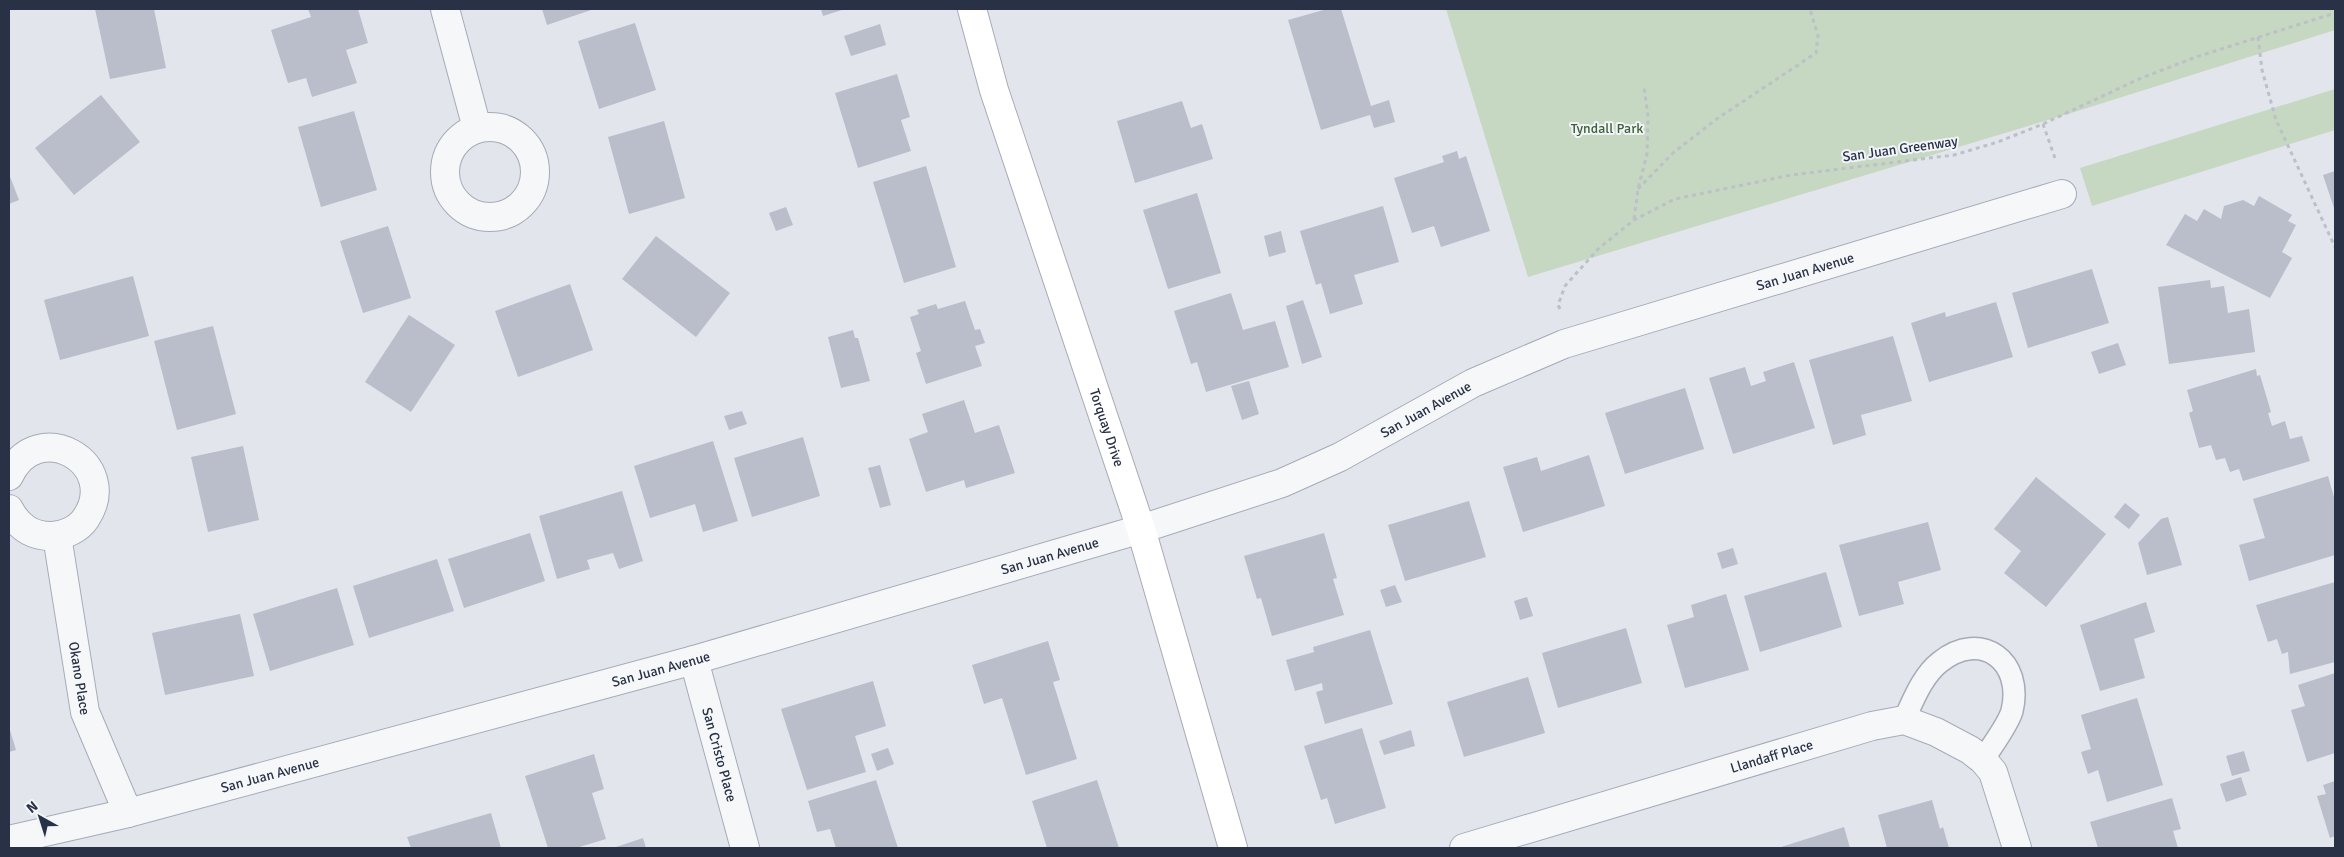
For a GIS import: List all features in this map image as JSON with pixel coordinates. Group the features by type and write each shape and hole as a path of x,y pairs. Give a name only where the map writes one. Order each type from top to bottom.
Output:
{"street":[{"path":"445,9 477,128"},
{"name":"Torquay Drive","path":"972,9 994,90 1141,529 1233,848"},
{"name":"San Juan Avenue","path":"9,840 128,813 694,660 1141,529 1282,483 1340,457 1473,383 1571,341 2062,194"},
{"path":"9,476 13,467 23,456 36,449 50,446 65,449 78,456 88,468 94,481 95,496 91,510 83,522 71,531 57,536 42,536 28,531 17,522 9,509"},
{"name":"Okano Place","path":"57,536 85,712 128,813"},
{"name":"San Cristo Place","path":"694,660 745,848"},
{"path":"1904,720 1936,732 1970,750 1983,760 1993,772 2017,848"},
{"name":"Llandaff Place","path":"1464,848 1872,726 1904,720"}],"lane":[{"path":"1904,720 1921,685 1939,662 1960,649 1982,648 1998,657 2010,671 2014,689 2011,712 1983,760"}],"path":[{"path":"1638,189 1673,154 1718,118 1816,53 1818,36 1810,9"},
{"name":"San Juan Greenway","path":"1571,341 1558,305 1566,286 1598,248 1634,220 1675,199 1791,175 1954,155 1998,142 2147,76 2258,37 2335,13"},
{"path":"2258,37 2262,70 2276,120 2335,247"},
{"path":"1634,220 1638,189 1647,154 1648,116 1644,87"}],"green space":[{"name":"Tyndall Park","path":"1446,9 2335,9 2335,30 2071,113 1528,277"},
{"path":"2335,89 2335,130 2092,206 2080,168"}],"building":[{"path":"95,9 154,9 166,68 110,79"},
{"path":"308,9 358,9 368,43 346,50 357,83 312,97 306,78 288,83 271,30 311,17"},
{"path":"542,9 594,9 547,25"},
{"path":"821,9 845,9 823,16"},
{"path":"1327,9 1341,9 1371,106 1389,100 1395,122 1374,128 1370,115 1321,130 1288,20"},
{"path":"635,23 656,90 599,109 578,41"},
{"path":"880,24 886,45 851,56 844,36"},
{"path":"897,74 910,117 901,120 911,151 858,168 835,93"},
{"path":"101,95 140,142 74,195 35,148"},
{"path":"1182,101 1191,128 1202,124 1213,159 1135,183 1117,121"},
{"path":"354,111 377,190 321,207 298,127"},
{"path":"664,121 685,198 629,214 608,137"},
{"path":"1457,151 1459,159 1466,156 1490,231 1441,247 1434,226 1412,233 1394,178 1444,162 1442,156"},
{"path":"926,166 956,267 904,283 873,182"},
{"path":"2335,171 2335,211 2323,175"},
{"path":"9,174 19,200 9,204"},
{"path":"1197,193 1221,273 1168,289 1143,210"},
{"path":"2259,196 2292,215 2288,221 2296,225 2282,252 2292,258 2270,298 2166,245 2185,214 2197,221 2204,209 2221,219 2224,206 2243,200 2254,206"},
{"path":"1383,206 1399,262 1354,275 1363,304 1330,314 1321,283 1316,285 1300,231"},
{"path":"786,207 793,225 776,231 769,213"},
{"path":"388,226 411,298 363,313 340,241"},
{"path":"1281,231 1286,252 1269,257 1264,236"},
{"path":"656,236 730,293 696,337 622,279"},
{"path":"2092,269 2109,323 2028,348 2012,293"},
{"path":"133,276 149,336 60,360 44,300"},
{"path":"2210,280 2211,288 2224,286 2228,313 2249,309 2255,352 2169,364 2158,287"},
{"path":"570,284 593,350 518,377 495,311"},
{"path":"1231,293 1243,330 1275,321 1289,367 1206,392 1197,362 1191,364 1174,311"},
{"path":"1303,300 1322,357 1302,364 1286,306"},
{"path":"965,301 975,330 980,329 985,343 975,346 982,366 926,384 916,353 921,351 910,317 919,314 917,310 936,304 938,309"},
{"path":"1996,302 2013,357 1929,382 1911,323 1945,312 1946,317"},
{"path":"409,315 455,345 411,412 365,382"},
{"path":"213,326 236,414 177,430 154,341"},
{"path":"853,330 855,338 858,338 870,381 841,388 828,337"},
{"path":"1893,336 1912,401 1861,415 1866,435 1833,445 1809,360"},
{"path":"2118,343 2126,365 2099,374 2091,352"},
{"path":"1794,362 1815,428 1733,454 1709,378 1745,367 1751,386 1766,381 1763,372"},
{"path":"2256,369 2257,376 2260,375 2271,412 2268,413 2272,426 2285,421 2290,439 2302,436 2310,461 2243,481 2239,469 2230,472 2225,458 2216,460 2211,445 2199,448 2189,413 2193,411 2187,390"},
{"path":"1249,381 1259,414 1242,420 1231,386"},
{"path":"1685,388 1704,449 1625,474 1605,413"},
{"path":"964,400 975,433 999,425 1015,473 966,488 964,480 926,492 909,439 928,432 922,414"},
{"path":"742,411 747,424 729,430 724,416"},
{"path":"803,437 820,496 752,517 734,458"},
{"path":"713,441 738,521 703,532 695,504 650,518 634,466"},
{"path":"243,446 259,520 208,532 191,457"},
{"path":"1589,455 1605,506 1523,532 1503,467 1537,457 1541,471"},
{"path":"880,465 891,505 880,508 868,468"},
{"path":"2328,476 2335,501 2335,555 2249,581 2239,545 2265,538 2253,499"},
{"path":"2036,477 2106,534 2046,607 2004,573 2021,551 1994,529"},
{"path":"622,491 643,561 619,569 613,553 587,560 590,569 557,579 539,516"},
{"path":"1469,501 1486,557 1405,581 1388,525"},
{"path":"2125,503 2140,515 2129,529 2114,517"},
{"path":"2168,517 2182,565 2147,575 2138,543 2161,519"},
{"path":"1928,522 1941,570 1898,582 1904,604 1859,616 1839,545"},
{"path":"530,533 545,581 464,608 448,559"},
{"path":"1324,533 1337,578 1333,579 1344,615 1272,636 1261,598 1257,599 1244,556"},
{"path":"1733,548 1738,564 1722,569 1717,553"},
{"path":"437,559 454,611 369,638 353,586"},
{"path":"1826,572 1842,627 1760,652 1744,596"},
{"path":"2335,582 2335,662 2290,674 2288,652 2282,654 2277,639 2268,642 2256,605"},
{"path":"1395,585 1402,602 1386,607 1380,590"},
{"path":"337,588 354,645 270,671 253,614"},
{"path":"1726,594 1749,670 1685,688 1667,625 1694,617 1691,605"},
{"path":"1527,597 1533,616 1520,620 1514,601"},
{"path":"2146,602 2155,632 2134,639 2145,678 2100,691 2080,625"},
{"path":"240,614 254,676 165,695 152,633"},
{"path":"1626,628 1642,683 1558,708 1542,653"},
{"path":"1370,630 1393,704 1325,724 1316,692 1323,690 1322,683 1295,691 1286,660 1314,652 1313,647"},
{"path":"1048,641 1060,680 1053,682 1077,759 1026,775 1002,698 984,704 972,665"},
{"path":"2335,673 2335,753 2307,762 2291,710 2305,706 2298,685"},
{"path":"1528,677 1545,733 1464,757 1447,702"},
{"path":"873,681 886,726 855,736 866,772 807,790 781,709"},
{"path":"2137,698 2163,785 2107,802 2098,770 2088,774 2081,752 2091,749 2081,715"},
{"path":"9,727 16,750 9,752"},
{"path":"1362,728 1386,808 1335,824 1327,798 1321,800 1304,746"},
{"path":"1411,730 1415,746 1384,755 1379,741"},
{"path":"888,748 894,764 877,771 871,754"},
{"path":"2244,751 2250,771 2232,776 2226,756"},
{"path":"594,754 604,789 592,793 606,839 576,848 548,848 525,776"},
{"path":"2241,777 2247,795 2226,802 2220,784"},
{"path":"876,780 898,848 836,848 830,829 817,832 808,801"},
{"path":"1097,780 1119,848 1047,848 1032,801"},
{"path":"2335,781 2335,836 2330,838 2317,796 2326,794 2323,785"},
{"path":"2172,798 2181,829 2173,831 2178,848 2098,848 2090,822"},
{"path":"1932,800 1940,829 1943,827 1949,848 1887,848 1878,815"},
{"path":"491,813 501,848 411,848 407,837"},
{"path":"1844,827 1850,848 1778,848"},
{"path":"643,838 646,848 613,848"}]}
